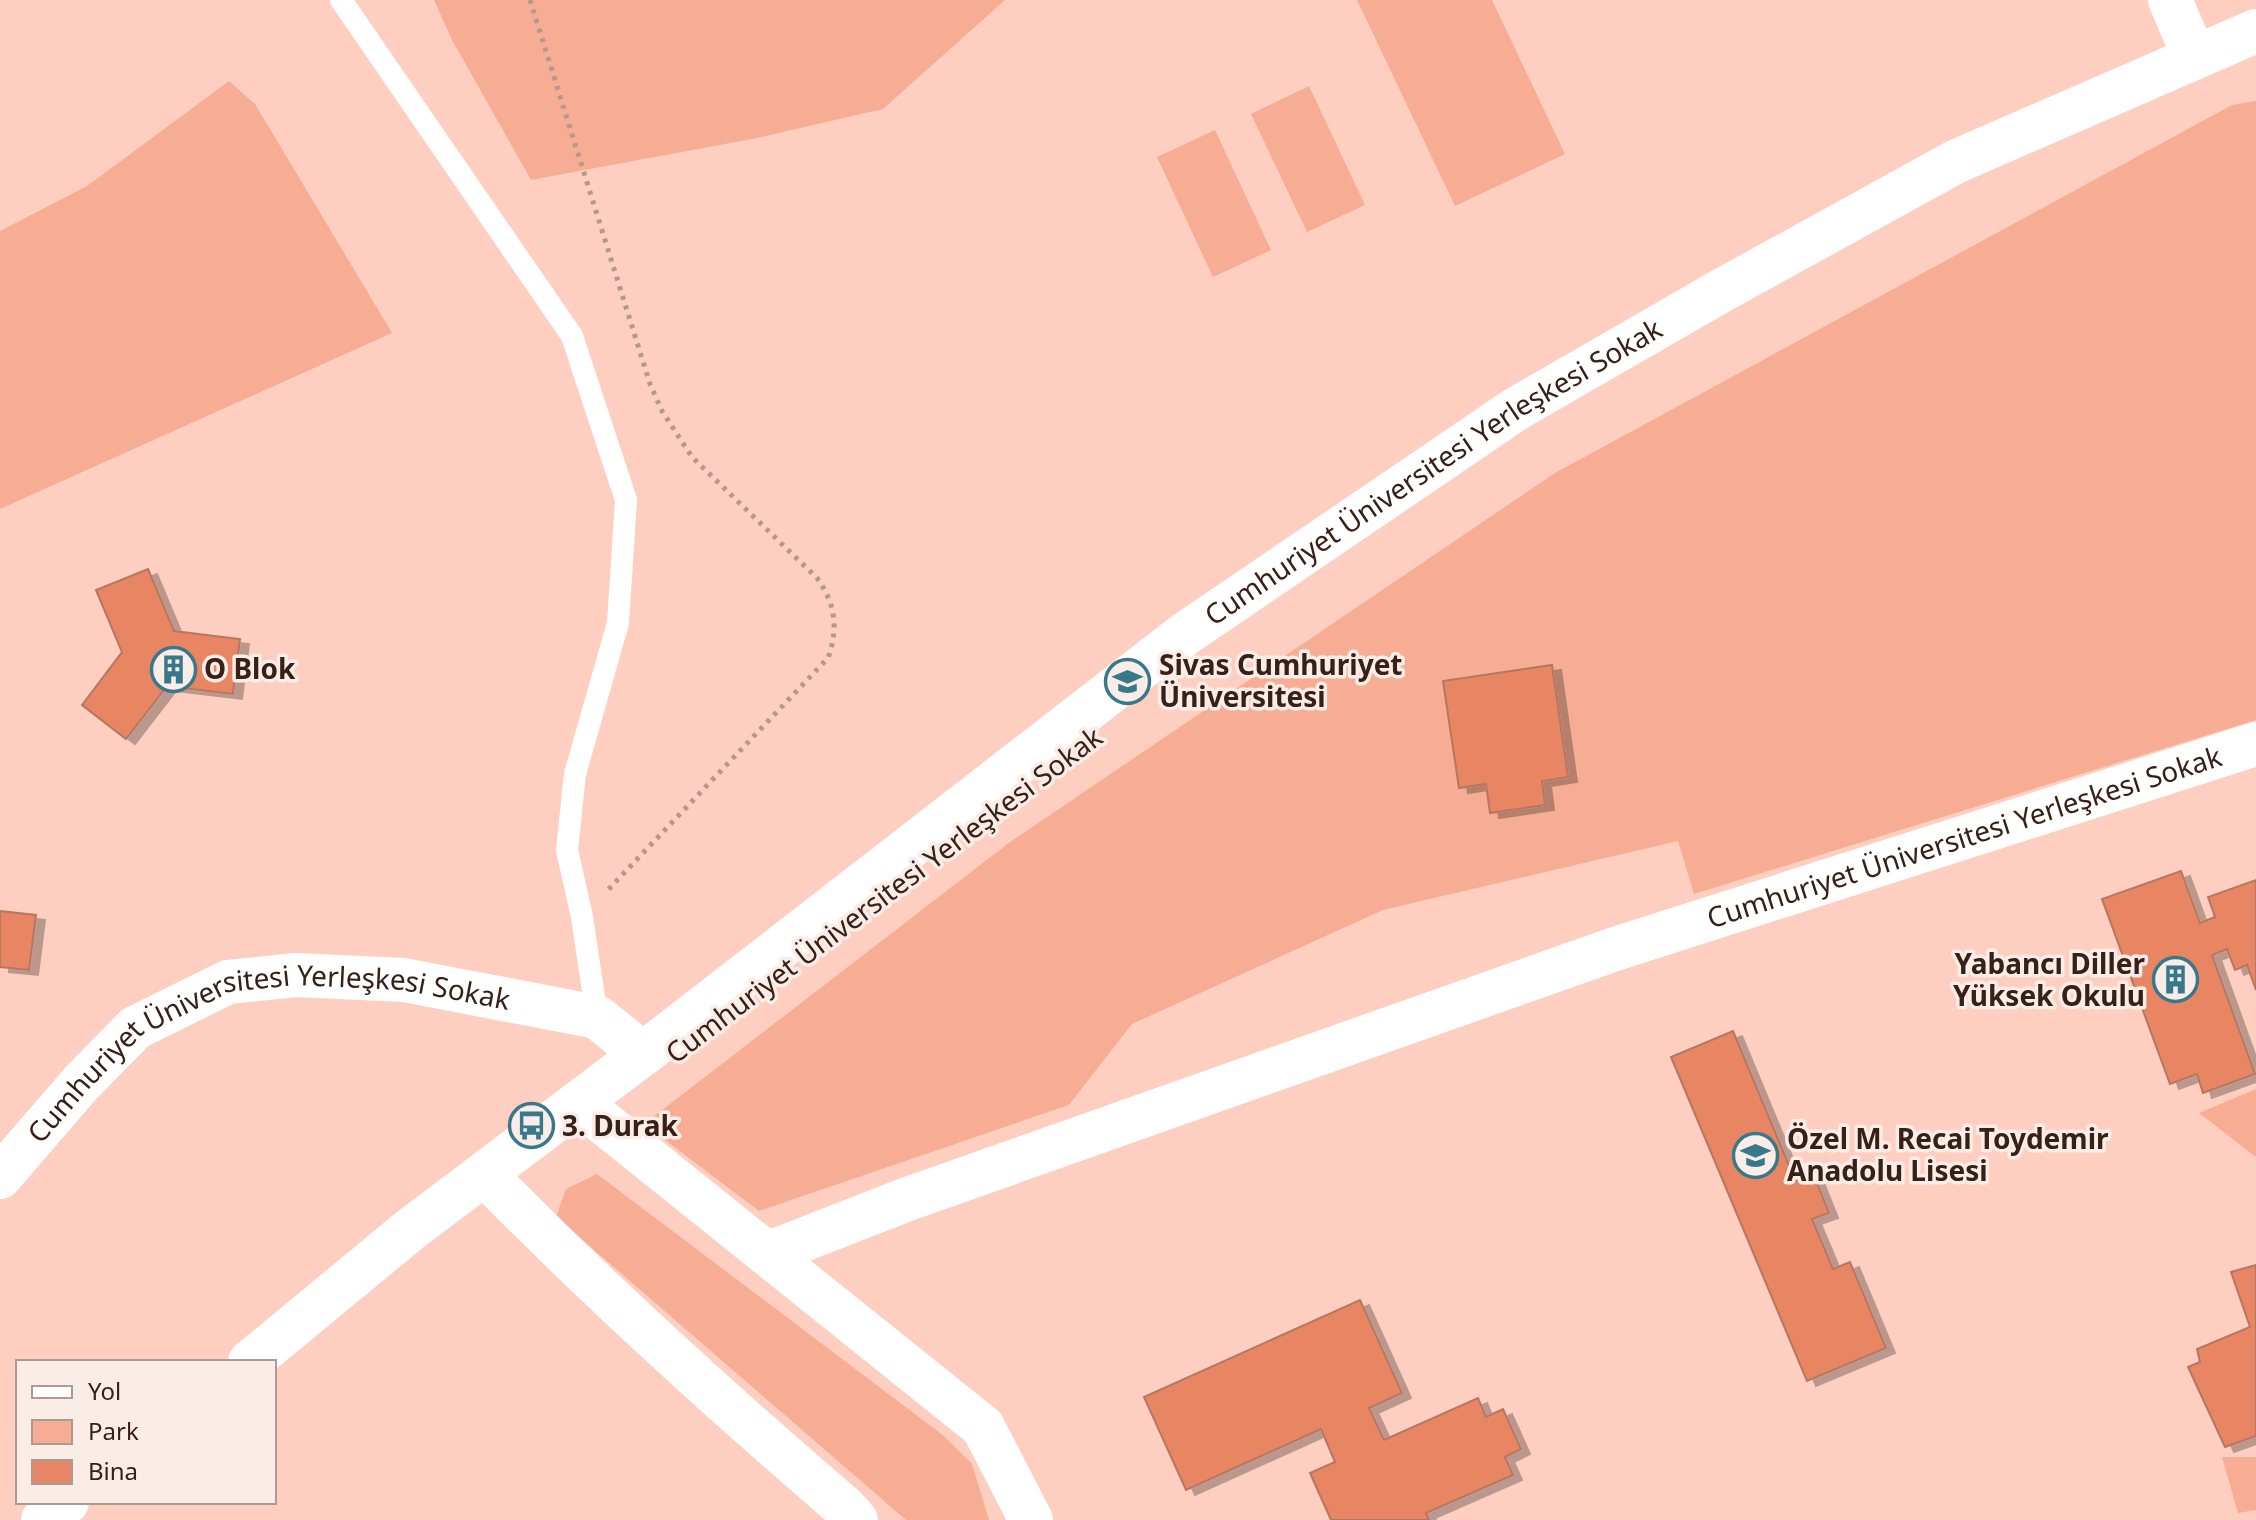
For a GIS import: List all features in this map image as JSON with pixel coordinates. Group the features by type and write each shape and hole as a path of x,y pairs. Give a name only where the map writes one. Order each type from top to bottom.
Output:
{"street":[{"path":"2170,0 2194,56"},
{"name":"Cumhuriyet Üniversitesi Yerleşkesi Sokak","path":"252,1360 411,1229 643,1054 1185,634 1516,409 1719,292 1955,162 2256,31"},
{"name":"Cumhuriyet Üniversitesi Yerleşkesi Sokak","path":"276,1363 498,1188 1198,656 1337,555 1527,429 1726,310 1965,183 2256,63"},
{"name":"Cumhuriyet Üniversitesi Yerleşkesi Sokak","path":"767,1254 905,1200 1615,949 2256,744"},
{"name":"Cumhuriyet Üniversitesi Yerleşkesi Sokak","path":"0,1177 81,1083 135,1028 228,982 296,975 404,980 597,1017 643,1054"},
{"path":"594,1115 983,1427 1031,1520"},
{"path":"498,1188 727,1407 856,1520"},
{"path":"43,1520 64,1504"},
{"path":"77,1520 97,1504"}],"lane":[{"path":"341,0 572,336 626,500 618,623 575,774 567,850 582,917 597,1017"}],"path":[{"path":"530,0 650,384 662,411 692,457 817,578 831,602 835,630 828,658 582,917"}],"shaded area":[{"name":"Sivas Cumhuriyet Üniversitesi","path":"0,0 2256,0 2256,1520 0,1520"}],"green space":[{"path":"434,0 1005,0 883,109 752,139 531,180 452,40"},
{"path":"1357,0 1492,0 1565,154 1455,206"},
{"path":"229,81 255,104 392,333 0,509 0,231 87,186"},
{"path":"1309,86 1365,205 1307,232 1251,114"},
{"path":"2256,101 2256,720 1694,894 1678,841 1383,910 1132,1024 1069,1105 759,1211 644,1124 1010,842 1555,473 2232,105"},
{"path":"1215,130 1271,250 1213,277 1157,157"},
{"path":"2256,1089 2256,1157 2199,1113"},
{"path":"597,1174 944,1436 972,1464 989,1520 906,1520 556,1217 566,1189"},
{"path":"2222,1457 2256,1457 2256,1510 2238,1513"}],"building":[{"name":"O Blok","path":"148,569 174,631 240,639 233,694 167,686 126,739 82,705 122,652 96,590"},
{"path":"1552,665 1568,777 1542,781 1545,805 1490,813 1486,784 1459,788 1443,681"},
{"name":"Yabancı Diller Yüksek Okulu","path":"2181,871 2200,923 2215,917 2208,897 2256,880 2256,990 2247,965 2235,970 2227,949 2212,955 2255,1074 2203,1093 2197,1074 2170,1084 2102,899"},
{"path":"0,911 36,915 29,970 0,967"},
{"path":"1733,1031 1795,1180 1813,1173 1829,1213 1812,1219 1833,1269 1850,1262 1886,1348 1807,1381 1671,1057"},
{"path":"2256,1265 2256,1436 2225,1447 2188,1367 2200,1362 2197,1349 2250,1327 2231,1272"},
{"path":"1360,1300 1402,1393 1369,1408 1384,1440 1478,1398 1486,1417 1503,1409 1521,1449 1505,1457 1513,1475 1426,1513 1429,1520 1331,1520 1310,1473 1335,1462 1321,1429 1186,1490 1144,1397"}],"place":[{"name":"O Blok","path":"173,669"},
{"name":"Sivas Cumhuriyet Üniversitesi","path":"1128,681"},
{"name":"Yabancı Diller Yüksek Okulu","path":"2176,980"},
{"name":"3. Durak","path":"531,1126"},
{"name":"Özel M. Recai Toydemir Anadolu Lisesi","path":"1756,1155"}]}
